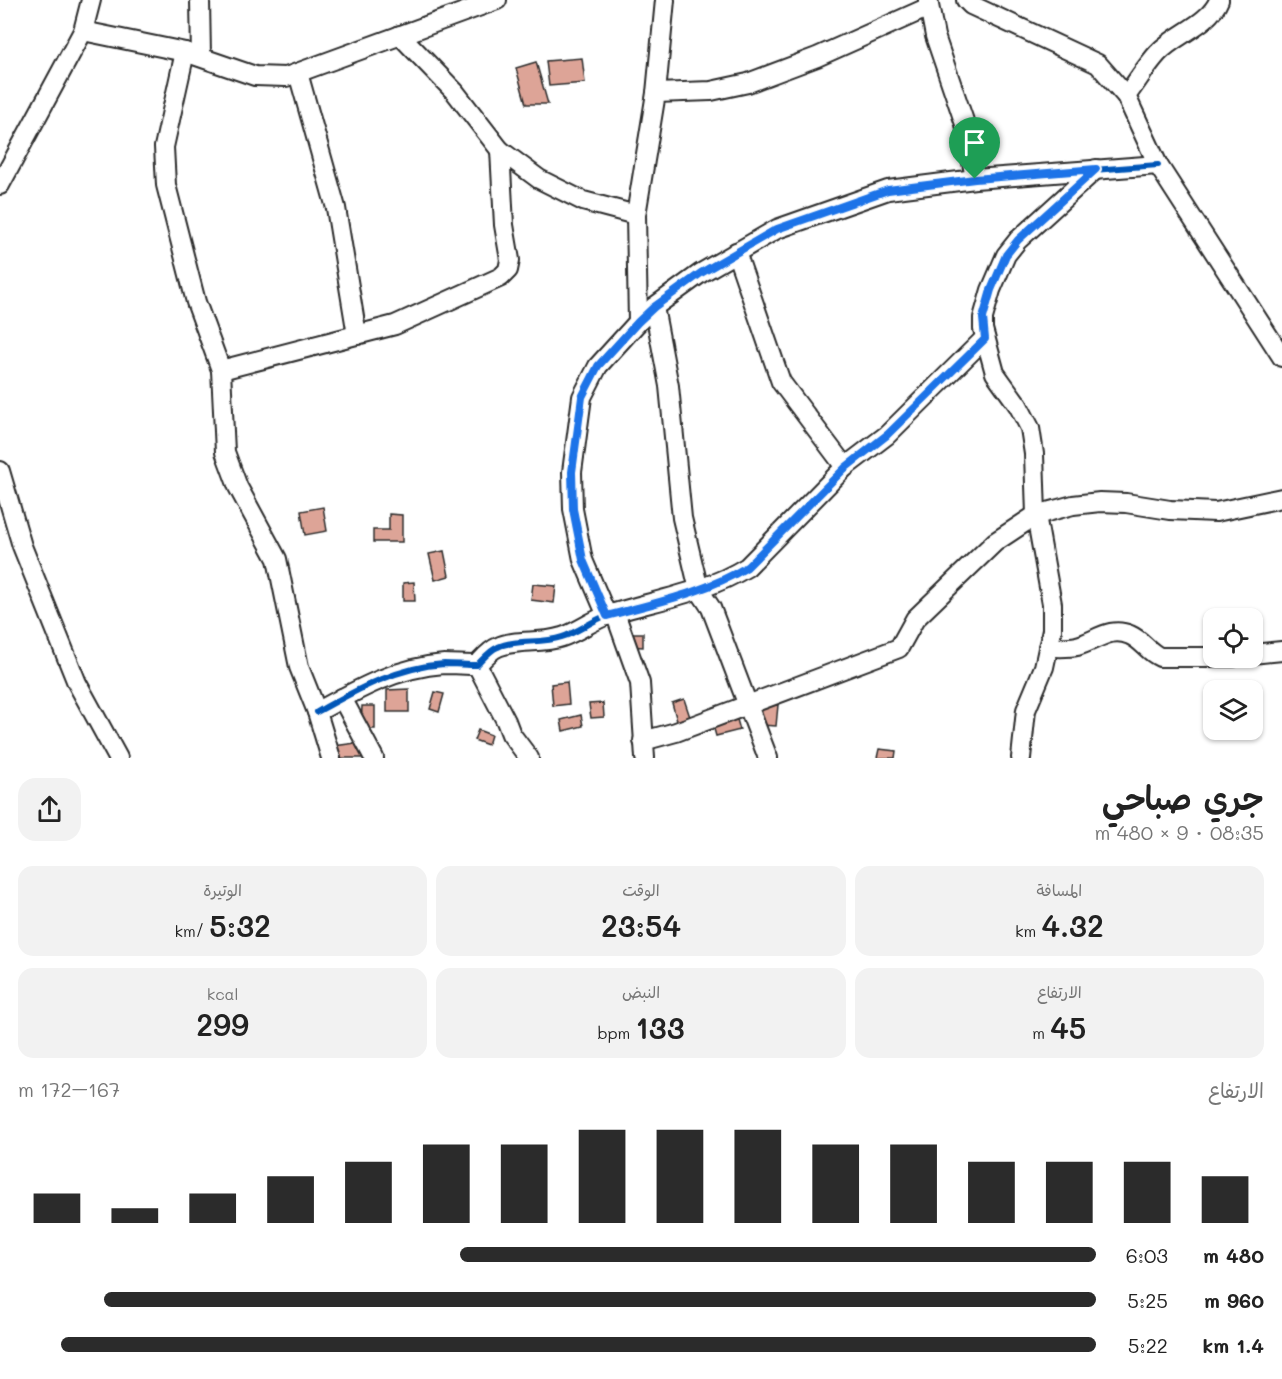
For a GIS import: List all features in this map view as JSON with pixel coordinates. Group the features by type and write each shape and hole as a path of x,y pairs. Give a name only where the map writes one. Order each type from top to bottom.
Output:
{"street":[{"path":"0,185 82,31 92,0"},
{"path":"200,0 193,54 164,147 166,185 196,302 221,370 225,452 238,487 277,559 299,667 332,758"},
{"path":"82,31 193,54 255,76 286,77 497,0"},
{"path":"638,322 636,215 656,93 665,0"},
{"path":"966,0 971,5 1039,39 1098,64 1126,96 1158,165 1282,357"},
{"path":"1126,96 1159,52 1203,19 1215,8 1219,0"},
{"path":"656,93 711,91 748,83 817,57 929,4 935,36 965,124 975,179"},
{"path":"400,34 455,92 500,150 539,179 583,201 636,215"},
{"path":"298,72 336,208 357,335"},
{"path":"221,370 395,325 501,277 508,270 510,260 504,225 500,150"},
{"path":"1158,165 975,179 888,190 777,229 701,273 654,307 598,366 582,397 572,472 573,509 583,560 611,615 640,683 644,750 676,732 899,648 915,619 995,542 1036,516 1073,505 1100,502 1126,503 1170,510 1216,512 1282,498"},
{"path":"1021,758 1026,710 1044,667 1052,630 1052,604 1036,516 1034,454 1030,428 1018,405 995,373 985,339 983,318 991,290 1006,255 1018,240 1096,169"},
{"path":"736,252 781,382 845,468"},
{"path":"654,307 669,386 682,518 699,590 711,608 768,758"},
{"path":"317,712 379,679 413,669 443,664 477,665 496,648 504,645 546,642 563,637 588,623 728,579 747,567 845,468 887,435 985,339"},
{"path":"0,471 22,546 77,683 118,758"},
{"path":"1048,647 1075,646 1116,631 1141,641 1151,653 1160,657 1203,657"},
{"path":"1263,653 1282,651"},
{"path":"477,665 511,734 529,758"},
{"path":"342,698 374,758"}],"building":[{"path":"582,58 585,83 549,86 546,61"},
{"path":"536,62 548,104 526,104 516,68"},
{"path":"323,507 327,531 305,535 301,511"},
{"path":"389,514 402,515 402,542 373,542 373,530 389,530"},
{"path":"444,551 449,576 435,580 429,554"},
{"path":"414,582 415,601 403,601 403,583"},
{"path":"533,584 556,586 554,603 531,600"},
{"path":"628,633 643,633 643,647 628,646"},
{"path":"567,682 569,704 553,706 551,684"},
{"path":"409,689 409,712 387,712 387,690"},
{"path":"435,692 444,694 439,712 430,709"},
{"path":"684,699 690,717 677,721 672,703"},
{"path":"603,703 604,717 591,718 589,704"},
{"path":"762,704 778,705 776,726 761,725"},
{"path":"362,706 375,706 375,729 361,729"},
{"path":"581,715 583,726 563,731 561,720"},
{"path":"736,716 740,730 716,736 712,722"},
{"path":"478,730 491,735 488,745 474,740"},
{"path":"363,742 365,758 335,758 334,746"},
{"path":"879,749 896,751 895,758 877,758"}],"cycle path":[{"path":"607,616 583,560 573,509 572,472 582,397 598,366 654,307 701,273 777,229 888,190 975,179 1158,165"},
{"path":"317,712 362,688 393,675 427,666 477,665 498,647 562,637 608,615 697,590 731,576 747,567 845,467 887,435 985,338"}],"route":[{"path":"1096,169 1018,240 1006,255 991,290 983,318 985,339 887,435 845,468 810,501 747,567 728,579 699,590 607,616 583,560 573,509 572,472 582,397 598,366 654,307 701,273 777,229 888,190 975,179 1096,169"}]}
